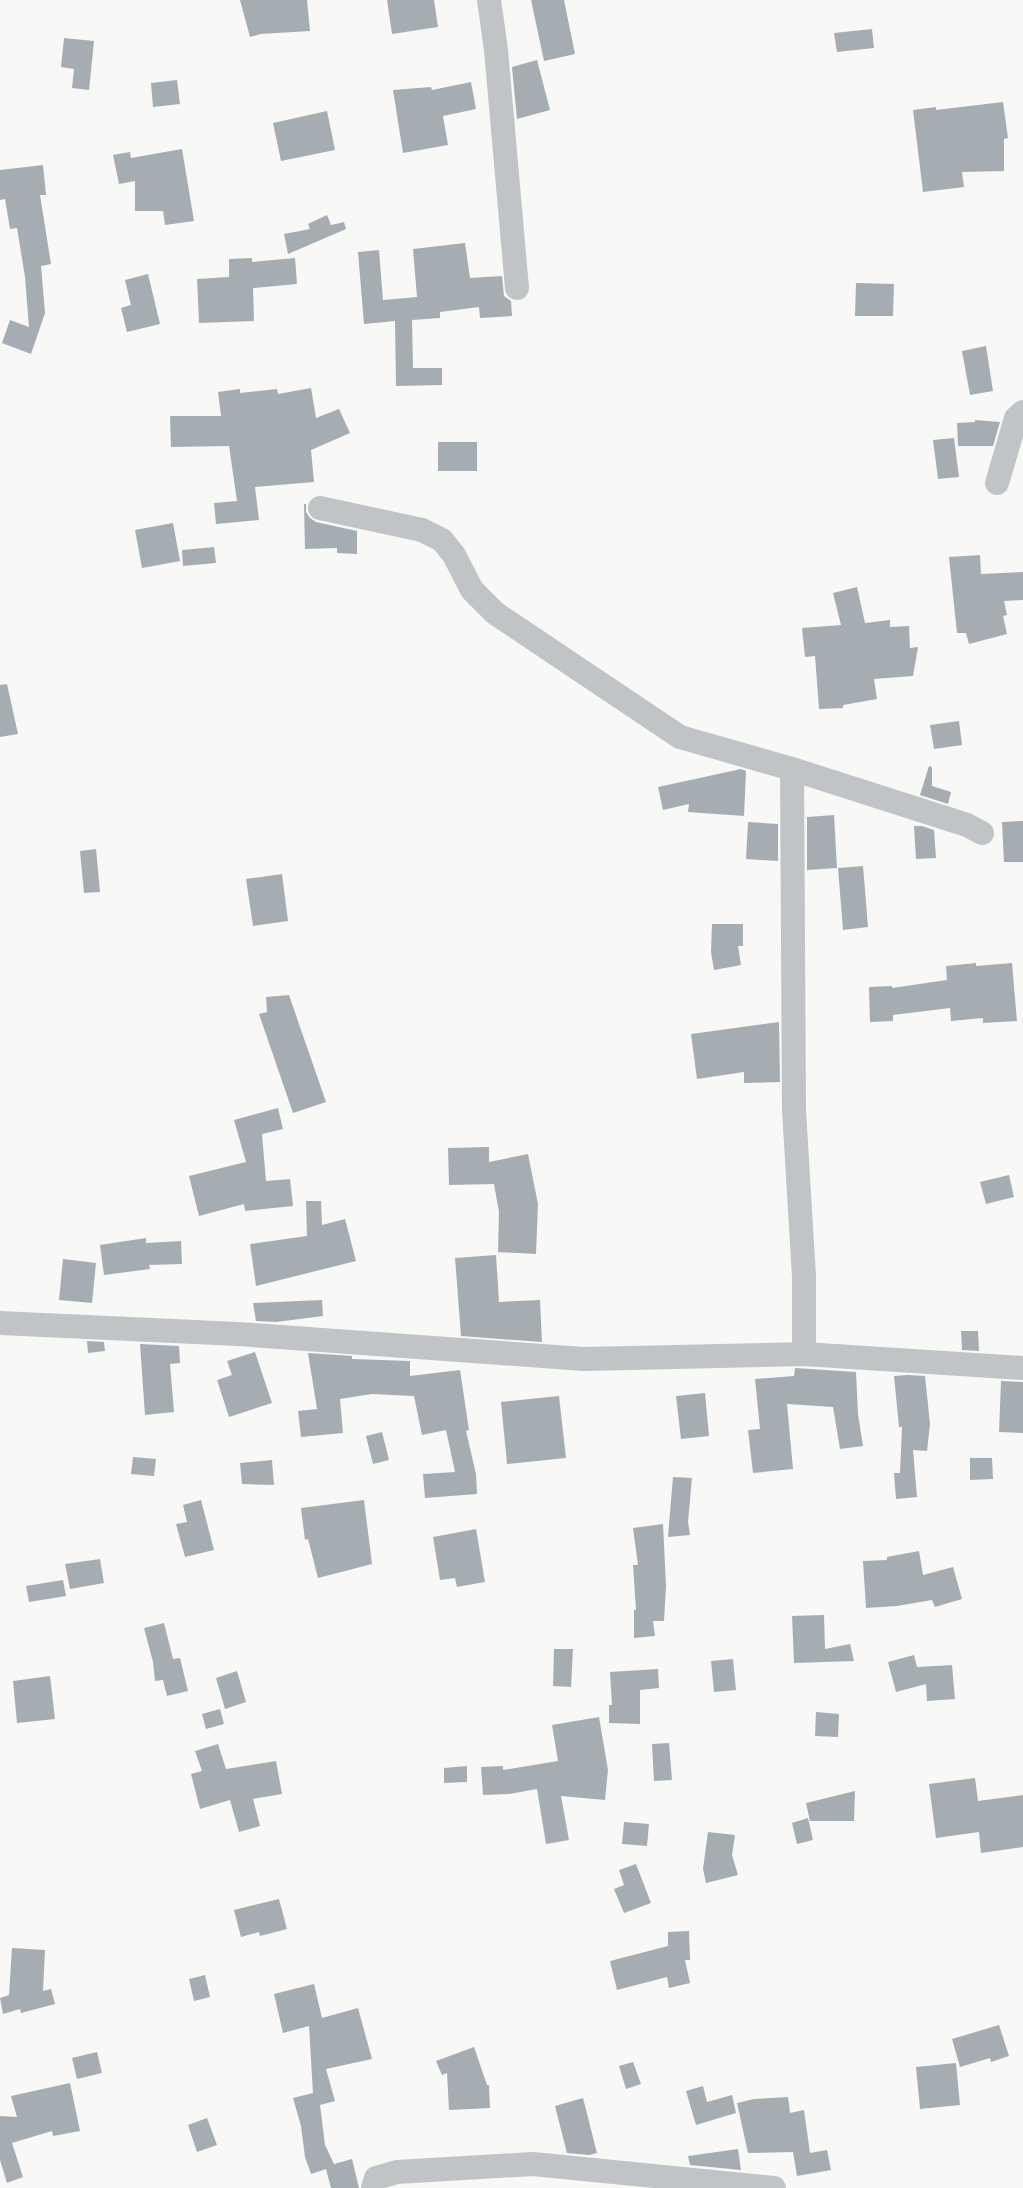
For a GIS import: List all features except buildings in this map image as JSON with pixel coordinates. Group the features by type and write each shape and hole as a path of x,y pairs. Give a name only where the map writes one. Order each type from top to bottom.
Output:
{"street":[{"path":"489,0 496,50 517,288"},
{"path":"997,483 1016,418 1023,412"},
{"path":"320,508 422,530 442,540 454,555 472,590 495,613 680,737 792,769 967,825 982,833"},
{"path":"792,769 794,1110 804,1276 804,1354"},
{"path":"0,1323 238,1334 584,1359 804,1354 1023,1368"},
{"path":"373,2188 376,2178 398,2172 533,2164 774,2188"}]}
